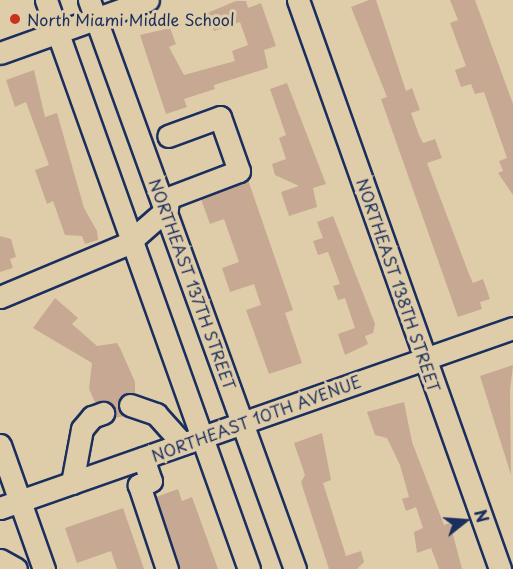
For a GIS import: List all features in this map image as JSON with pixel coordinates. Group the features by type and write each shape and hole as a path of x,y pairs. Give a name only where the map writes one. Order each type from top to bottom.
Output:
{"street":[{"path":"46,0 133,233 192,441 249,569"},
{"path":"0,53 57,32 93,9 148,0"},
{"name":"NORTHEAST 138TH STREET","path":"298,0 500,569"},
{"name":"NORTHEAST 137TH STREET","path":"93,9 295,569"},
{"path":"0,297 127,244 133,233 167,209 168,198 239,171 220,117 168,136"},
{"name":"NORTHEAST 10TH AVENUE","path":"10,505 513,328"},
{"path":"130,405 156,414 192,441"},
{"path":"72,483 82,429 92,417 103,413"},
{"path":"0,445 10,505 44,569"},
{"path":"143,458 151,481 139,485 167,569"},
{"path":"0,560 16,569"}],"building":[{"path":"369,0 376,0 406,91 412,88 420,110 411,113 419,135 423,143 435,139 442,158 427,163 469,274 473,283 483,279 490,299 480,302 482,309 458,317 381,99 387,97 351,7"},
{"path":"450,0 475,0 513,104 513,195 498,173 503,171 499,161 507,158 484,92 475,94 471,84 461,87 455,70 466,66 450,23 458,20"},
{"path":"236,1 246,1 248,8 261,3 276,46 264,50 268,68 214,85 215,89 184,99 187,107 166,114 140,35 170,28 176,44 169,47 184,75 235,61 232,51 248,45 240,22 214,31 207,13"},
{"path":"34,70 45,117 57,113 84,208 97,231 98,240 85,244 82,236 65,235 53,201 47,204 35,170 49,165 26,102 15,107 6,80"},
{"path":"287,83 326,184 313,188 317,207 289,216 281,192 299,186 275,175 272,164 286,159 279,138 286,135 270,89"},
{"path":"248,180 293,310 285,313 302,363 269,374 246,310 261,305 254,284 230,292 222,268 239,262 224,219 210,224 201,199"},
{"path":"333,216 375,324 373,333 365,336 368,344 345,355 338,334 355,328 345,298 338,300 333,286 340,284 328,252 318,255 313,241 323,238 317,222"},
{"path":"0,236 11,239 16,257 10,259 13,268 0,272"},
{"path":"55,298 78,318 72,324 97,346 117,343 120,348 135,382 135,393 118,401 125,416 114,418 111,403 95,402 89,389 92,363 33,328"},
{"path":"513,365 510,390 511,475 480,376"},
{"path":"404,402 412,442 444,525 450,523 462,569 439,569 431,548 417,553 414,532 423,528 416,507 406,511 402,499 409,497 400,465 387,438 375,435 367,412"},
{"path":"322,433 331,480 323,483 346,556 361,551 364,562 357,569 329,569 301,482 305,475 294,443"},
{"path":"178,489 182,501 192,497 218,569 179,569 156,497"},
{"path":"123,508 144,569 117,569 111,551 77,563 65,528"}],"place":[{"name":"North Miami Middle School","path":"15,19"}]}
